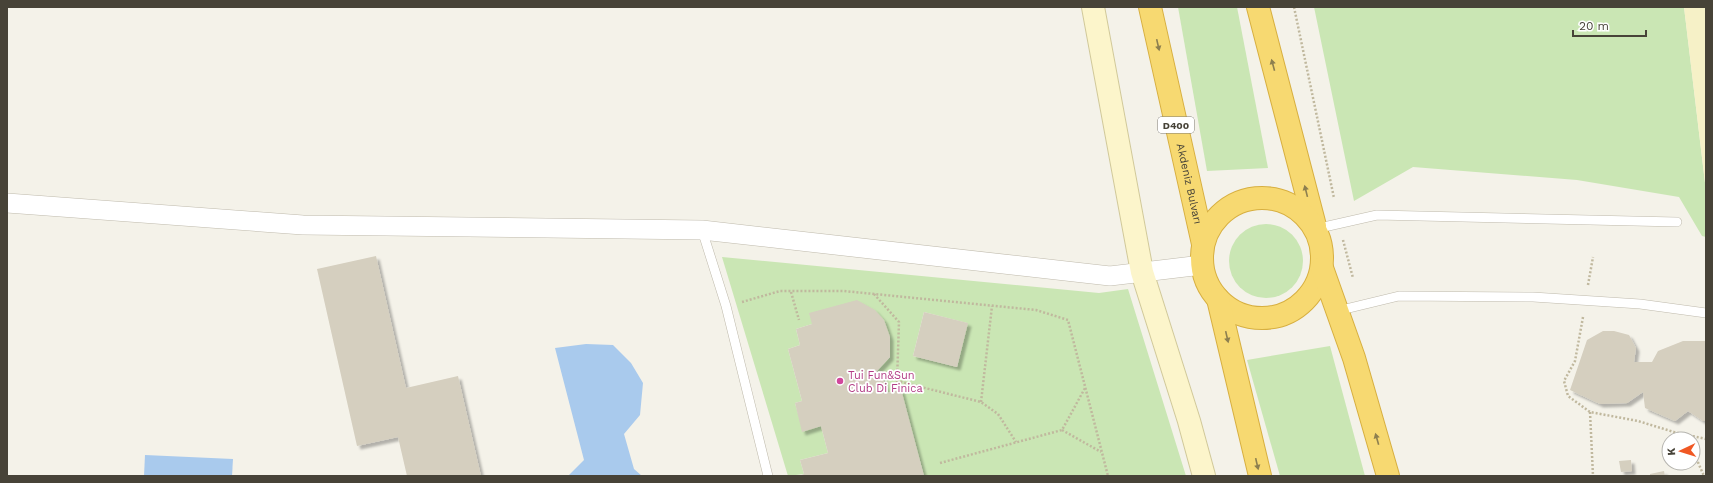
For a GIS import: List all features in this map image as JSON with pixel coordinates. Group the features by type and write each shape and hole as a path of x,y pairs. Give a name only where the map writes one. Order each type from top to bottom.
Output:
{"highway":[{"name":"Akdeniz Bulvarı","path":"1150,7 1202,254"},
{"path":"1258,7 1315,229 1322,249 1322,268 1316,286 1304,301 1288,312 1270,318 1251,317 1233,311 1218,299 1207,283 1202,254 1211,224 1226,209 1244,199 1265,196 1285,201 1302,212 1315,229"},
{"path":"1322,268 1354,358 1388,476"},
{"path":"1218,299 1260,476"}],"street":[{"path":"1093,7 1142,272 1189,421 1204,476"},
{"path":"7,204 303,225 702,230 1110,276 1142,272 1202,254"}],"lane":[{"path":"1315,229 1377,215 1677,222"},
{"path":"702,230 726,306 768,476"},
{"path":"1337,311 1399,296 1533,297 1640,304 1706,313"}],"path":[{"path":"1294,7 1339,224 1359,306"},
{"path":"1593,257 1575,361 1564,381 1568,396 1590,412 1638,421 1674,431"},
{"path":"726,306 780,291 844,291 1036,310 1068,320 1108,476"},
{"path":"790,291 799,320"},
{"path":"874,294 898,322 897,381 981,402 998,414 1016,442"},
{"path":"981,402 992,306"},
{"path":"1062,430 1085,388"},
{"path":"1590,412 1593,476"},
{"path":"940,463 1062,430 1102,452"}],"green space":[{"path":"1178,7 1237,7 1268,168 1207,171"},
{"path":"1314,7 1684,7 1706,191 1706,237 1702,236 1679,197 1577,180 1413,167 1354,201"},
{"path":"1266,224 1287,230 1297,240 1303,261 1297,282 1287,292 1266,298 1245,292 1235,282 1229,261 1235,240 1245,230"},
{"path":"722,257 1099,293 1128,289 1186,476 924,476 900,389 887,393 881,372 875,373 890,357 890,337 812,324 796,329 800,345 788,349 802,401 795,403 803,431 821,426 828,453 800,460 804,474 788,476","holes":["924,312 967,323 957,367 913,356"]},
{"path":"1330,346 1365,476 1280,476 1247,360"}],"sand":[{"path":"1684,7 1706,7 1706,191"}],"water":[{"path":"586,344 613,345 631,363 643,383 640,415 624,434 634,469 642,476 568,476 584,460 555,348"},
{"path":"145,455 233,459 232,476 144,476"}],"building":[{"path":"376,256 406,388 458,376 481,476 407,476 398,437 357,446 317,269"},
{"name":"Tui Fun&Sun Club Di Finica","path":"857,300 875,310 884,320 890,337 890,357 875,373 881,371 887,393 901,389 924,476 798,476 804,474 800,460 828,453 821,426 802,432 795,403 802,401 788,349 800,345 796,329 812,324 809,313"},
{"path":"924,312 968,323 957,367 913,356"},
{"path":"1603,331 1614,331 1629,335 1636,348 1634,362 1652,362 1658,351 1683,341 1706,341 1706,421 1703,421 1688,411 1675,421 1645,408 1643,392 1627,403 1600,404 1570,390 1587,340"},
{"path":"1631,460 1632,471 1621,472 1619,461"},
{"path":"1664,471 1665,476 1650,476 1650,474"}],"place":[{"name":"Tui Fun&Sun Club Di Finica","path":"840,381"}]}
